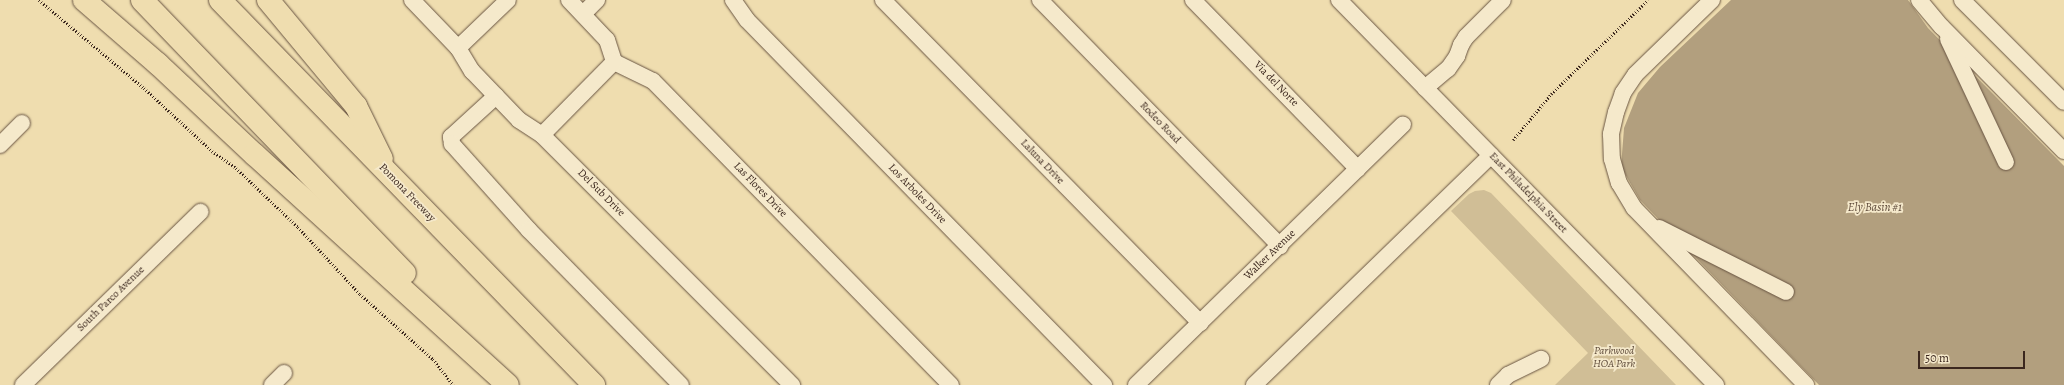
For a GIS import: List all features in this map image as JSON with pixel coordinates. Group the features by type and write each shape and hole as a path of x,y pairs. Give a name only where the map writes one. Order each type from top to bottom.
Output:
{"highway":[{"path":"84,0 158,64 254,154 508,385"},
{"path":"142,0 512,385"},
{"name":"Pomona Freeway","path":"220,0 594,385"},
{"path":"268,0 356,106 390,176"}],"street":[{"name":"Del Sub Drive","path":"412,0 458,48 472,71 519,120 542,135 792,385"},
{"path":"458,48 508,0"},
{"path":"542,135 614,62 608,40 569,0"},
{"path":"583,14 597,0"},
{"name":"Los Arboles Drive","path":"733,0 747,20 1104,385"},
{"name":"Laluna Drive","path":"883,0 1200,323"},
{"name":"Rodeo Road","path":"1040,0 1280,246"},
{"name":"Via del Norte","path":"1193,0 1358,169"},
{"name":"East Philadelphia Street","path":"1339,0 1716,385"},
{"path":"1425,88 1448,69 1457,56 1460,45 1466,37 1503,0"},
{"path":"1712,0 1635,75 1623,93 1616,112 1611,134 1612,159 1617,177 1634,208 1806,385"},
{"path":"1919,0 1942,27 2064,152"},
{"path":"1962,0 2064,102"},
{"path":"1942,27 2006,162"},
{"name":"Las Flores Drive","path":"614,62 653,81 951,385"},
{"path":"496,96 451,137 452,144 529,230 681,385"},
{"path":"0,145 22,123"},
{"name":"Walker Avenue","path":"1136,385 1280,246 1403,124"},
{"path":"1254,385 1490,155"},
{"name":"South Parco Avenue","path":"31,382 200,212"},
{"path":"1647,222 1786,292"},
{"path":"1498,385 1508,375 1541,359"},
{"path":"272,385 284,373"}],"path":[{"path":"39,0 144,88 212,151 236,168 298,227 360,294 433,359 453,385"},
{"path":"1513,140 1550,94 1648,0"}],"green space":[{"name":"Parkwood HOA Park","path":"1484,190 1491,193 1676,385 1555,385 1588,353 1451,211 1469,194 1475,191"}],"water":[{"name":"Ely Basin #1","path":"1731,0 1908,0 1928,28 2064,166 2064,385 1819,385 1640,200 1621,167 1624,128 1638,93 1660,67"}]}
